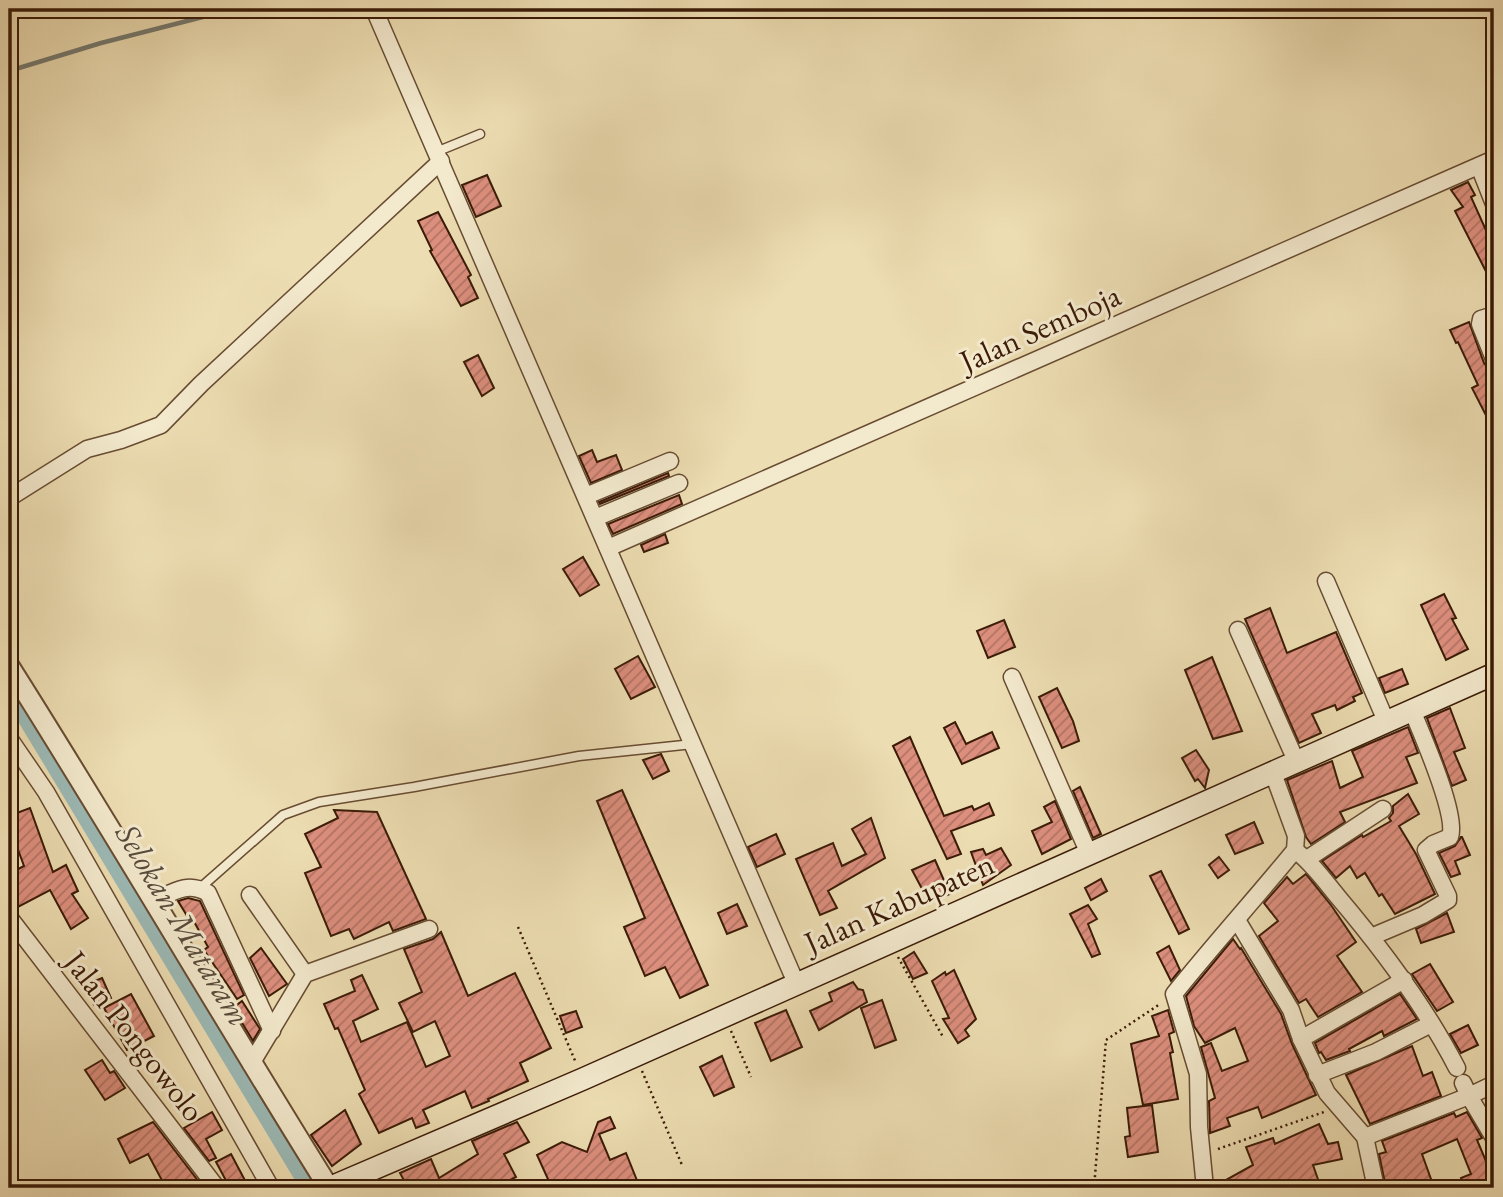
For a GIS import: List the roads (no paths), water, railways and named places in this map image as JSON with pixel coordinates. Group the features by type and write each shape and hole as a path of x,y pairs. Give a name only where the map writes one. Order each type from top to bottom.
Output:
{"main road":[{"name":"Jalan Kabupaten","path":"329,1188 583,1079 1494,674"}],"street":[{"path":"374,9 796,983"},
{"path":"9,498 87,449 161,425 438,157"},
{"name":"Jalan Semboja","path":"608,548 1494,159"},
{"path":"1479,166 1494,204"},
{"path":"1494,315 1481,319 1480,324 1494,359"},
{"path":"586,496 670,461"},
{"path":"595,518 679,482"},
{"path":"1326,581 1386,721"},
{"path":"1238,630 1297,763"},
{"path":"9,666 79,776 251,1064 329,1188"},
{"path":"1012,677 1089,855"},
{"path":"1371,937 1423,915 1448,900 1426,850 1450,837 1451,824 1436,770 1412,710"},
{"path":"9,738 46,792 271,1188"},
{"path":"1273,773 1301,855 1404,980 1494,1138"},
{"path":"1205,1188 1198,1074 1174,994 1220,936 1301,855 1383,809"},
{"path":"154,901 183,887 208,893 272,1031"},
{"path":"250,895 305,974"},
{"name":"Jalan Pongowolo","path":"9,917 217,1188"},
{"path":"1237,920 1291,1010 1301,1039 1327,1093 1365,1137 1376,1188"},
{"path":"251,1064 305,974 429,929"},
{"path":"1301,1039 1404,980"},
{"path":"1317,1074 1376,1052 1431,1024"},
{"path":"1365,1137 1463,1082 1494,1084"}],"lane":[{"path":"438,157 481,134"},
{"path":"199,889 283,815 318,802 579,756 693,744"}],"waterway":[{"path":"9,71 101,43 234,9"},
{"name":"Selokan Mataram","path":"9,691 309,1188"}]}
